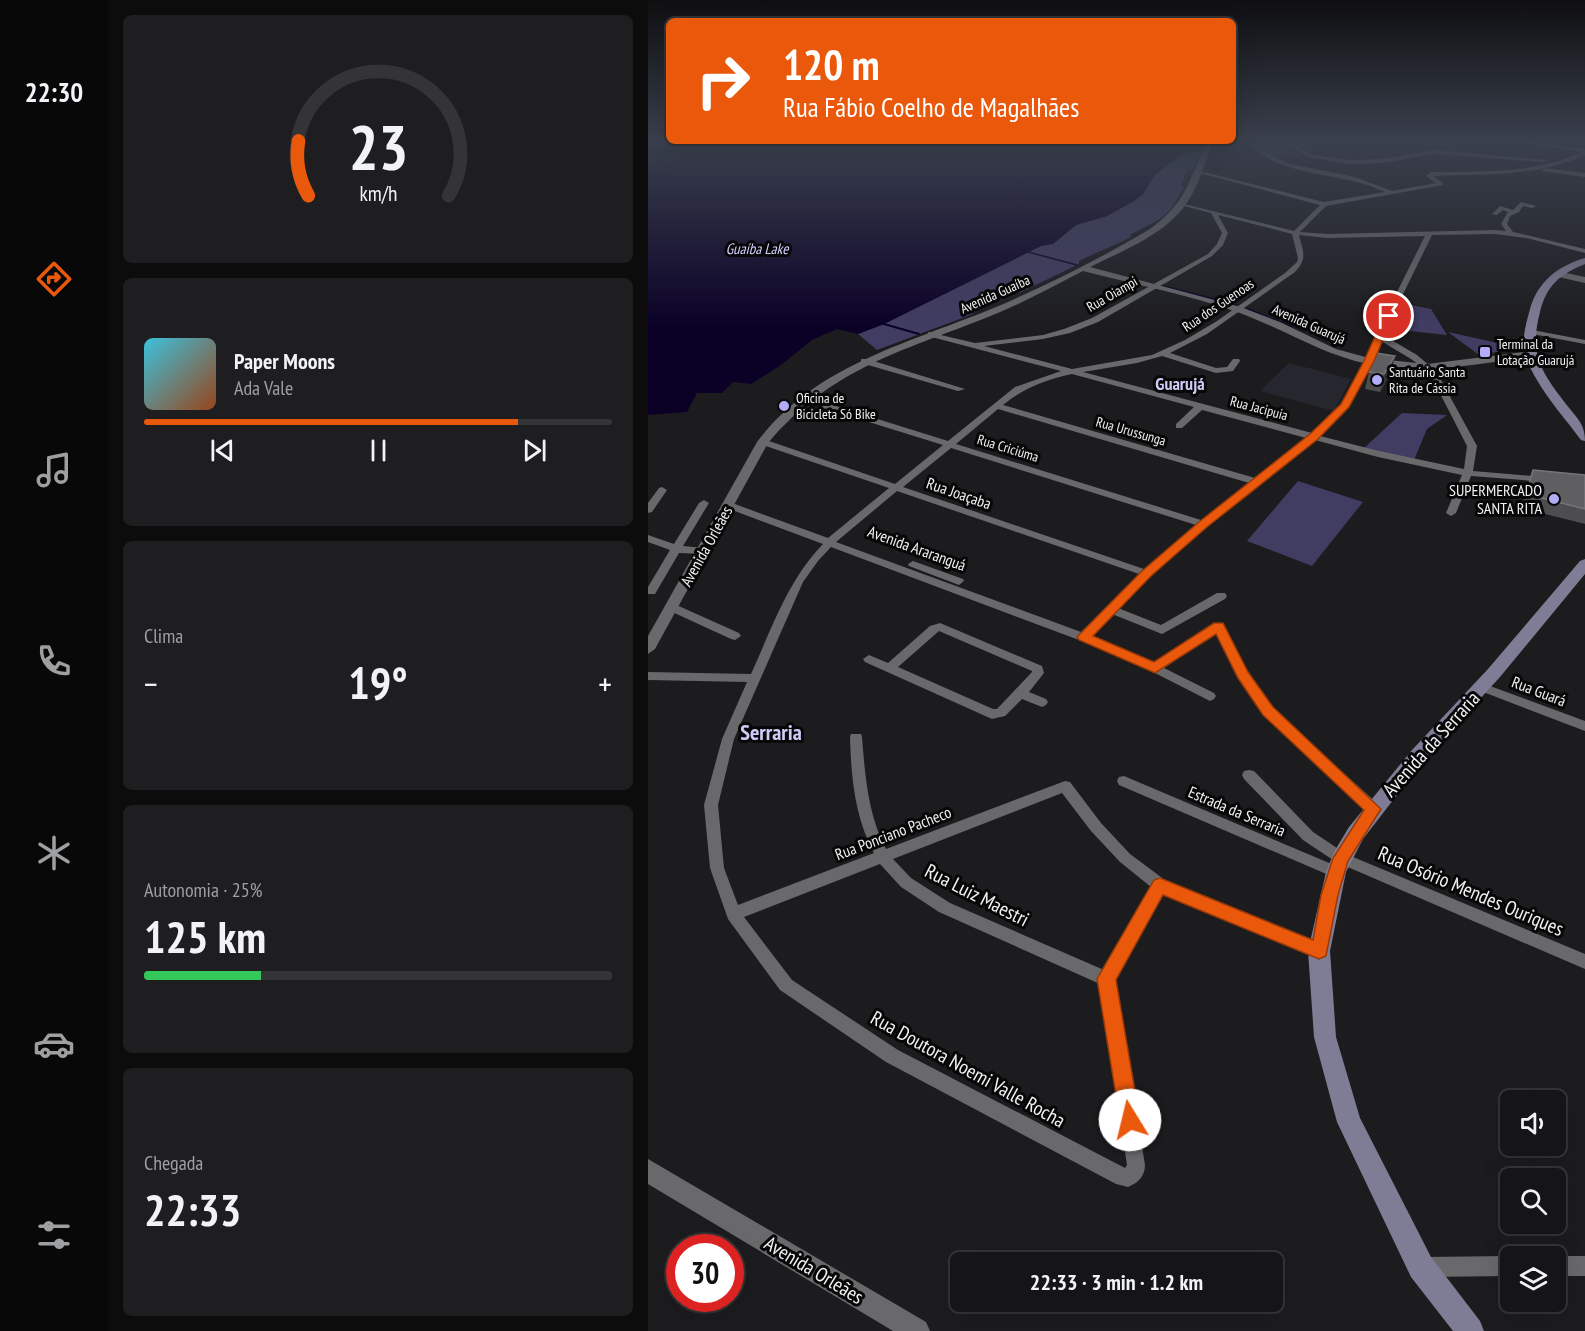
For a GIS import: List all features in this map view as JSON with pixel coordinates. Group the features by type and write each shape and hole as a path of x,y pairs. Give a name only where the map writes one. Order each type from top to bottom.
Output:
{"main road":[{"path":"1585,261 1561,271 1543,286 1537,299 1530,331 1530,352 1549,388 1585,437"},
{"name":"Avenida da Serraria","path":"1462,1325 1421,1267 1350,1122 1325,1037 1319,951 1338,865 1374,809 1418,755 1482,687 1582,571 1585,557"}],"street":[{"path":"1321,203 1329,203"},
{"path":"1182,204 1295,233 1327,236 1495,232 1585,251"},
{"name":"Avenida Guaíba","path":"763,442 780,418 804,399 864,361 987,314 1085,267 1157,227 1182,204"},
{"path":"1295,233 1324,204"},
{"path":"1495,214 1502,207 1511,212 1517,211 1521,204 1533,206"},
{"path":"1511,212 1504,224 1511,234"},
{"name":"Rua Oiampi","path":"972,345 1043,337 1067,332 1095,320 1210,255 1220,245 1224,234 1214,213"},
{"name":"Rua dos Guenoas","path":"833,539 1018,389 1036,380 1139,360 1190,342 1300,262 1295,233"},
{"path":"1086,634 1146,573 1203,524 1314,436 1345,405 1370,359 1429,234"},
{"path":"1569,247 1577,243"},
{"name":"Avenida Guarujá","path":"1085,267 1241,307 1288,322 1331,344 1370,359 1424,364 1530,352"},
{"path":"1561,271 1585,279"},
{"path":"1530,331 1585,342"},
{"name":"Rua Jacipuia","path":"931,334 1378,454 1468,473 1553,480"},
{"path":"1379,336 1432,371 1472,446 1468,473 1451,513"},
{"path":"1161,353 1216,371 1230,369 1236,361"},
{"path":"864,361 961,389"},
{"name":"Rua Criciúma","path":"804,399 1203,524"},
{"name":"Rua Urussunga","path":"997,406 1257,483"},
{"path":"1179,426 1201,406"},
{"name":"Rua Joaçaba","path":"763,442 1146,573"},
{"name":"Avenida Orleães","path":"648,649 763,442"},
{"path":"648,510 662,490"},
{"name":"Avenida Araranguá","path":"730,501 1086,634 1210,696"},
{"path":"651,591 704,503"},
{"path":"648,538 676,549 704,551"},
{"name":"Rua Doutora Noemi Valle Rocha","path":"833,539 798,582 728,739 711,805 717,868 733,914 786,985 892,1056 1123,1178 1128,1178 1133,1175 1136,1165 1107,979"},
{"path":"1110,609 1162,630 1221,596"},
{"path":"672,607 735,636"},
{"path":"1155,668 1218,626 1243,674 1268,711 1374,809"},
{"path":"869,659 996,715 1001,713 1038,673 1038,669 940,627 934,628 890,668"},
{"path":"648,676 754,678"},
{"name":"Rua Guará","path":"1482,687 1585,726"},
{"path":"1020,693 1042,702"},
{"name":"Rua Luiz Maestri","path":"856,737 858,769 869,826 894,871 916,890 965,917 1107,979"},
{"path":"1249,774 1338,865"},
{"name":"Estrada da Serraria","path":"1124,781 1338,865"},
{"name":"Rua Ponciano Pacheco","path":"733,914 1065,786 1096,827 1125,858 1160,885"},
{"name":"Rua Osório Mendes Ouriques","path":"1338,865 1585,962"},
{"path":"1107,979 1160,885 1319,951"},
{"name":"Avenida Orleães","path":"648,1171 917,1331"},
{"path":"1421,1267 1500,1266"},
{"path":"1566,1266 1585,1266"}],"shaded area":[{"path":"1130,203 1175,203 1162,217 1130,235 1131,237 1019,293 1009,293 974,310 973,314 877,350 858,334 884,324 1041,246 1053,244 1076,225 1107,216"},
{"path":"1406,304 1431,309 1447,335 1390,329"},
{"path":"1448,332 1520,348 1479,355"},
{"path":"1289,363 1351,379 1334,411 1260,391"},
{"path":"1402,413 1447,415 1427,429 1414,460 1364,448"},
{"path":"1298,481 1363,502 1312,566 1247,541"}],"water":[{"name":"Guaíba Lake","path":"648,203 1130,203 1107,216 1076,225 1053,244 1041,246 884,324 858,334 837,329 812,340 781,365 751,384 733,382 722,393 697,393 687,412 648,415"}],"building":[{"path":"1376,353 1395,356 1384,374 1369,372"},
{"path":"1533,470 1585,475 1585,509 1526,494"}],"waterway":[{"path":"1028,252 1077,265"},
{"path":"1162,286 1236,305"},
{"path":"1247,309 1291,327"},
{"path":"884,324 919,334"}],"place":[{"name":"Terminal da Lotação Guarujá","path":"1485,352"},
{"name":"Santuário Santa Rita de Cássia","path":"1377,380"},
{"name":"Oficina de Bicicleta Só Bike","path":"784,406"},
{"name":"SUPERMERCADO SANTA RITA","path":"1554,499"}],"district":[{"name":"Guarujá","path":"1180,383"},
{"name":"Serraria","path":"771,732"}],"route":[{"path":"1130,1120 1107,979 1160,885 1319,951 1330,895 1341,858 1374,809 1268,711 1243,674 1218,626 1155,668 1083,637 1146,573 1203,524 1314,436 1345,405 1369,361 1389,316"}]}
